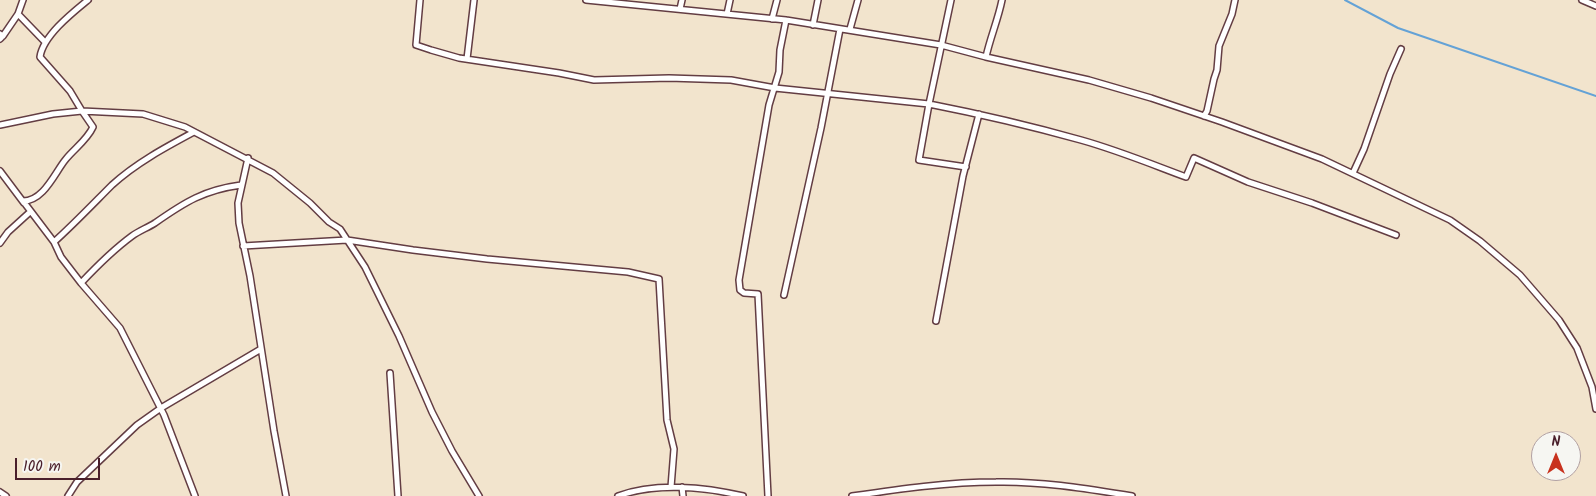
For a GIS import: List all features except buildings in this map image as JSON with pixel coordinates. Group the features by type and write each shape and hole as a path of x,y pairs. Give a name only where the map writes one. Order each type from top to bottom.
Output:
{"street":[{"path":"1,36 18,14 23,0"},
{"path":"25,206 23,201 28,201 38,195 51,182 66,158 72,154 93,127 66,86 40,57 45,42 56,29 88,0"},
{"path":"420,0 416,45 467,59 594,80 716,79 775,88 929,104 979,114 1082,140 1137,158 1186,178 1194,158 1248,182 1312,202 1396,235"},
{"path":"467,59 474,0"},
{"path":"586,0 786,20 941,45 1089,80 1151,98 1322,159 1450,220 1480,241 1520,275 1559,320 1577,348 1592,387 1596,409"},
{"path":"680,8 682,0"},
{"path":"727,14 730,0"},
{"path":"772,20 778,0"},
{"path":"813,25 818,0"},
{"path":"850,29 858,0"},
{"path":"951,0 919,160 966,167"},
{"path":"986,57 1002,0"},
{"path":"1204,116 1207,111 1217,70 1220,46 1235,0"},
{"path":"1582,0 1596,6"},
{"path":"18,14 45,42"},
{"path":"768,496 758,294 744,293 740,290 739,280 769,105 779,72 780,50 786,20"},
{"path":"784,295 828,94 840,29"},
{"path":"1353,173 1364,149 1390,74 1401,49"},
{"path":"0,125 53,114 82,111 143,114 185,127 248,158 273,173 310,203 328,222 340,229 365,267 432,412 452,451 479,496"},
{"path":"936,321 966,167 979,114"},
{"path":"54,242 104,195 112,185 126,174 157,153 194,132"},
{"path":"248,158 238,203 239,222 250,276 260,349 286,496"},
{"path":"0,171 54,242 61,257 120,328 161,408 195,496"},
{"path":"81,283 108,255 182,204 208,192 241,185"},
{"path":"0,243 8,232 30,212"},
{"path":"243,246 347,240 487,259 628,272 659,279 668,420 674,449 671,487"},
{"path":"68,496 77,482 138,424 161,408 260,349"},
{"path":"390,373 398,496"},
{"path":"852,496 918,487 995,482 1028,482 1132,496"},
{"path":"618,496 671,487 743,496"},
{"path":"682,487 683,496"},
{"path":"0,492 6,496"}],"waterway":[{"path":"1345,0 1398,28 1596,96"}]}
